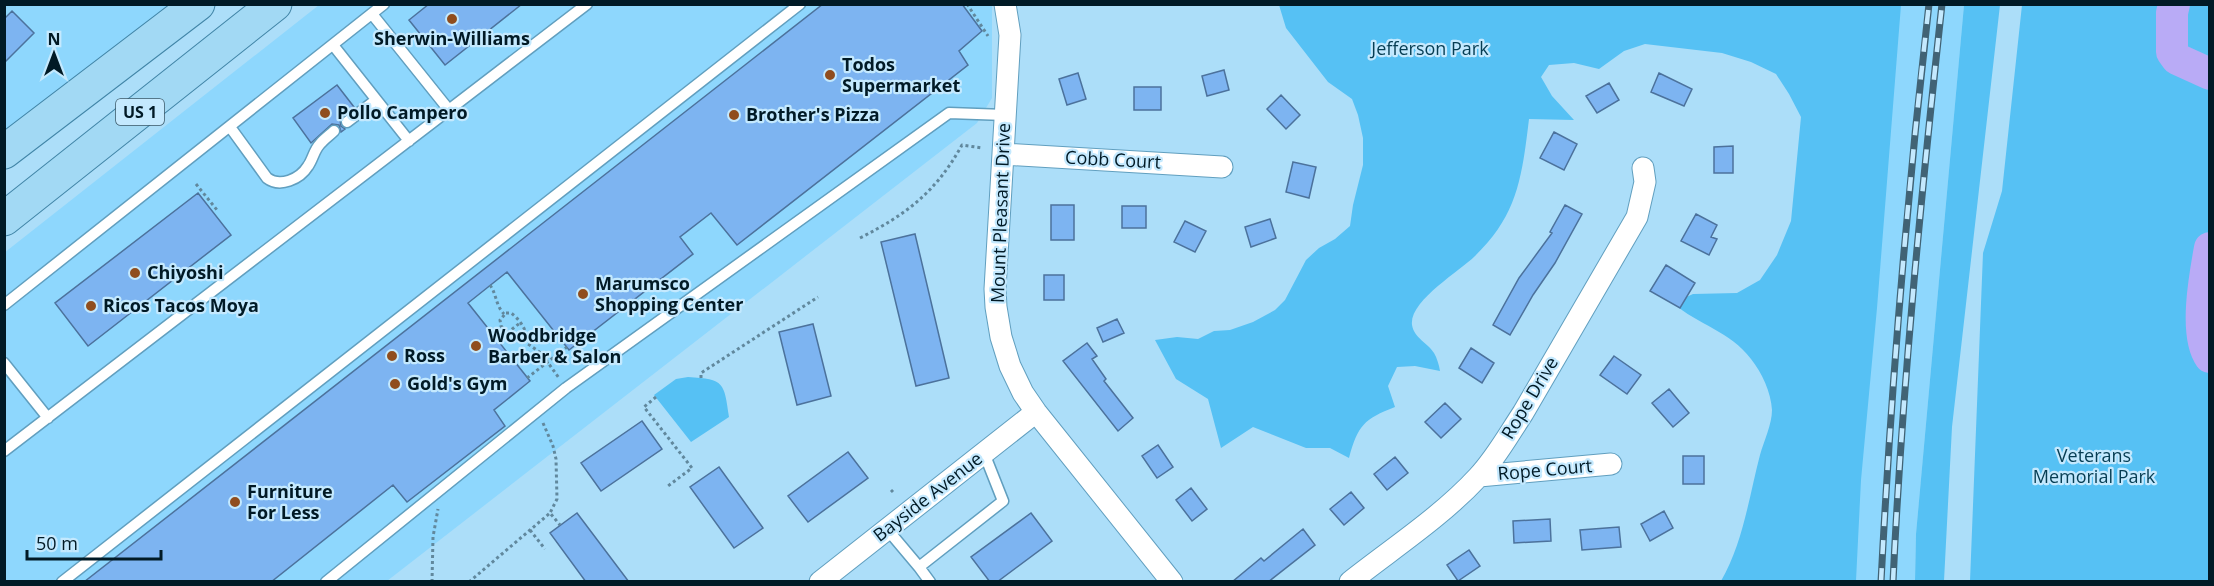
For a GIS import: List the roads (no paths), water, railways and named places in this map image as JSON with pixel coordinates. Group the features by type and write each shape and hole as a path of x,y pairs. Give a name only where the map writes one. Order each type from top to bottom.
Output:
{"main road":[{"name":"US 1","path":"4,152 198,4"},
{"name":"US 1","path":"4,219 275,4"}],"street":[{"name":"Mount Pleasant Drive","path":"1005,4 1010,35 995,289 1001,337 1010,366 1023,393 1036,412 1170,581"},
{"name":"Cobb Court","path":"1003,154 1222,167"},
{"name":"Rope Drive","path":"1350,582 1446,507 1479,476 1523,413 1637,217 1645,182 1643,168"},
{"name":"Bayside Avenue","path":"819,582 1036,412"},
{"name":"Rope Court","path":"1479,476 1611,464"}],"lane":[{"path":"4,305 384,4"},
{"path":"4,451 586,4"},
{"path":"62,582 800,4"},
{"path":"372,14 449,110"},
{"path":"333,45 409,141"},
{"path":"347,122 376,100"},
{"path":"326,582 566,388 949,113 1005,115"},
{"path":"230,127 267,178 270,181 284,182 301,174 307,168 319,144 334,131"},
{"path":"4,363 48,418"},
{"path":"919,567 1003,501 984,453"},
{"path":"887,529 930,582"}],"waterway":[{"path":"2174,4 2172,52 2177,59 2210,74"},
{"path":"2210,248 2202,304 2203,334 2205,347 2210,357"}],"railway":[{"path":"1881,582 1900,293 1929,4"},
{"path":"1893,582 1913,293 1942,4"}],"place":[{"name":"Sherwin-Williams","path":"452,19"},
{"name":"Todos Supermarket","path":"830,75"},
{"name":"Pollo Campero","path":"325,113"},
{"name":"Brother's Pizza","path":"734,115"},
{"name":"Chiyoshi","path":"135,273"},
{"name":"Marumsco Shopping Center","path":"583,294"},
{"name":"Ricos Tacos Moya","path":"91,306"},
{"name":"Woodbridge Barber & Salon","path":"476,346"},
{"name":"Ross","path":"392,356"},
{"name":"Gold's Gym","path":"395,384"},
{"name":"Furniture For Less","path":"235,502"}],"park label":[{"name":"Jefferson Park","path":"1430,49"},
{"name":"Veterans Memorial Park","path":"2094,466"}]}
